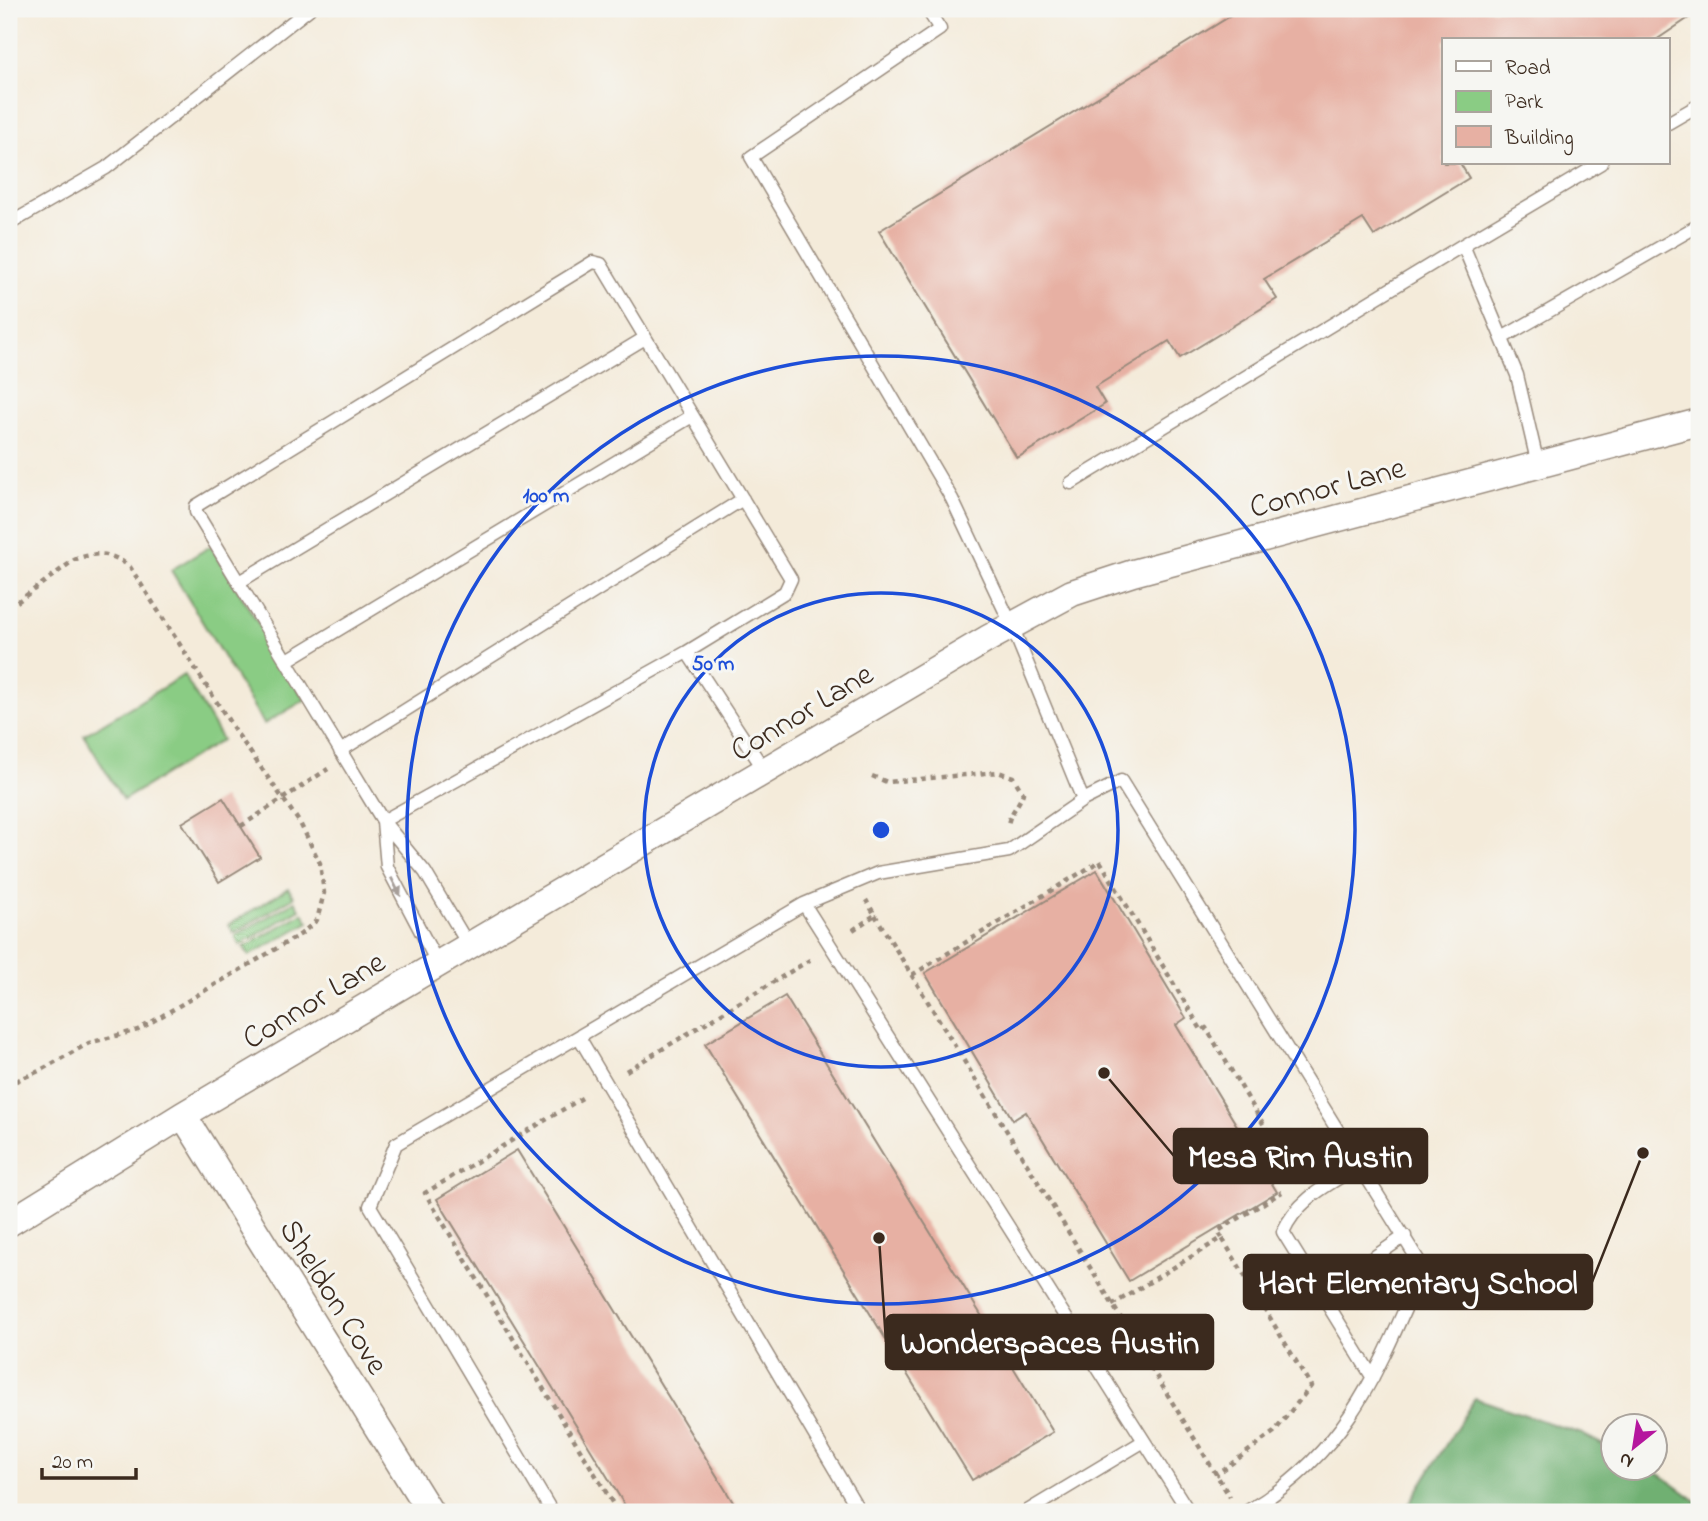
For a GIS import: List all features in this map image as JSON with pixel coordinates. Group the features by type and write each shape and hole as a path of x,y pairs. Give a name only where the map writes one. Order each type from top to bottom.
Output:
{"street":[{"name":"Connor Lane","path":"9,1223 183,1115 1072,593 1133,573 1699,422"},
{"name":"Sheldon Cove","path":"183,1115 430,1512"}],"lane":[{"path":"9,225 106,167 309,9"},
{"path":"926,9 940,29 751,158 952,499 1012,626 1083,800"},
{"path":"1670,122 1699,105"},
{"path":"1072,483 1599,164"},
{"path":"1502,338 1699,225"},
{"path":"1463,245 1517,375 1538,465"},
{"path":"383,821 687,652 785,592 788,587 791,579 601,264 593,262 200,501 196,512 383,821 425,872 469,946"},
{"path":"239,582 645,338"},
{"path":"286,662 692,416"},
{"path":"343,755 743,499"},
{"path":"687,652 765,771"},
{"path":"552,1512 370,1206 396,1144 804,904 878,873 1009,851 1083,800 1121,781 1423,1268 1373,1378 1342,1431 1308,1466 1246,1512"},
{"path":"383,821 387,867 438,964"},
{"path":"804,904 1189,1512"},
{"path":"579,1037 860,1512"},
{"path":"1360,1165 1304,1200 1289,1217 1283,1232 1373,1378"},
{"path":"1322,1293 1405,1236"},
{"path":"1026,1512 1144,1441"}],"path":[{"path":"9,608 75,560 102,553 117,556 130,567 300,823 320,863 324,892 317,920 301,934 138,1030 89,1043 39,1071 9,1084"},
{"path":"241,826 343,755"},
{"path":"872,776 887,782 998,772 1013,777 1023,793 1019,804 1008,818 1008,830"},
{"path":"912,975 1100,861 1202,1031 1206,1028 1299,1182 1218,1231 1311,1386 1274,1432 1216,1475"},
{"path":"866,900 1230,1497"},
{"path":"853,930 875,915"},
{"path":"626,1072 814,957"},
{"path":"582,1098 425,1193 618,1512"},
{"path":"1112,1305 1222,1238"}],"green space":[{"path":"211,546 305,700 264,724 171,570"},
{"path":"184,675 222,740 123,800 84,735"},
{"path":"288,888 294,897 234,933 229,925"},
{"path":"295,901 300,909 240,945 235,936"},
{"path":"303,913 309,922 249,956 244,947"},
{"path":"1475,1398 1582,1434 1600,1443 1600,1482 1670,1482 1699,1503 1699,1512 1404,1512"}],"building":[{"path":"1242,9 1699,9 1659,38 1442,38 1442,164 1461,164 1469,178 1374,236 1363,219 1264,279 1277,299 1180,358 1169,341 1095,387 1105,404 1017,458 879,231"},
{"path":"223,798 260,857 219,882 182,823"},
{"path":"1097,870 1186,1018 1176,1025 1277,1192 1129,1281 1026,1112 1013,1120 925,973"},
{"path":"785,996 1053,1432 972,1480 705,1044"},
{"path":"517,1150 739,1512 629,1512 437,1199"}],"place":[{"name":"Mesa Rim Austin","path":"1104,1073"},
{"name":"Hart Elementary School","path":"1643,1153"},
{"name":"Wonderspaces Austin","path":"879,1238"}]}
